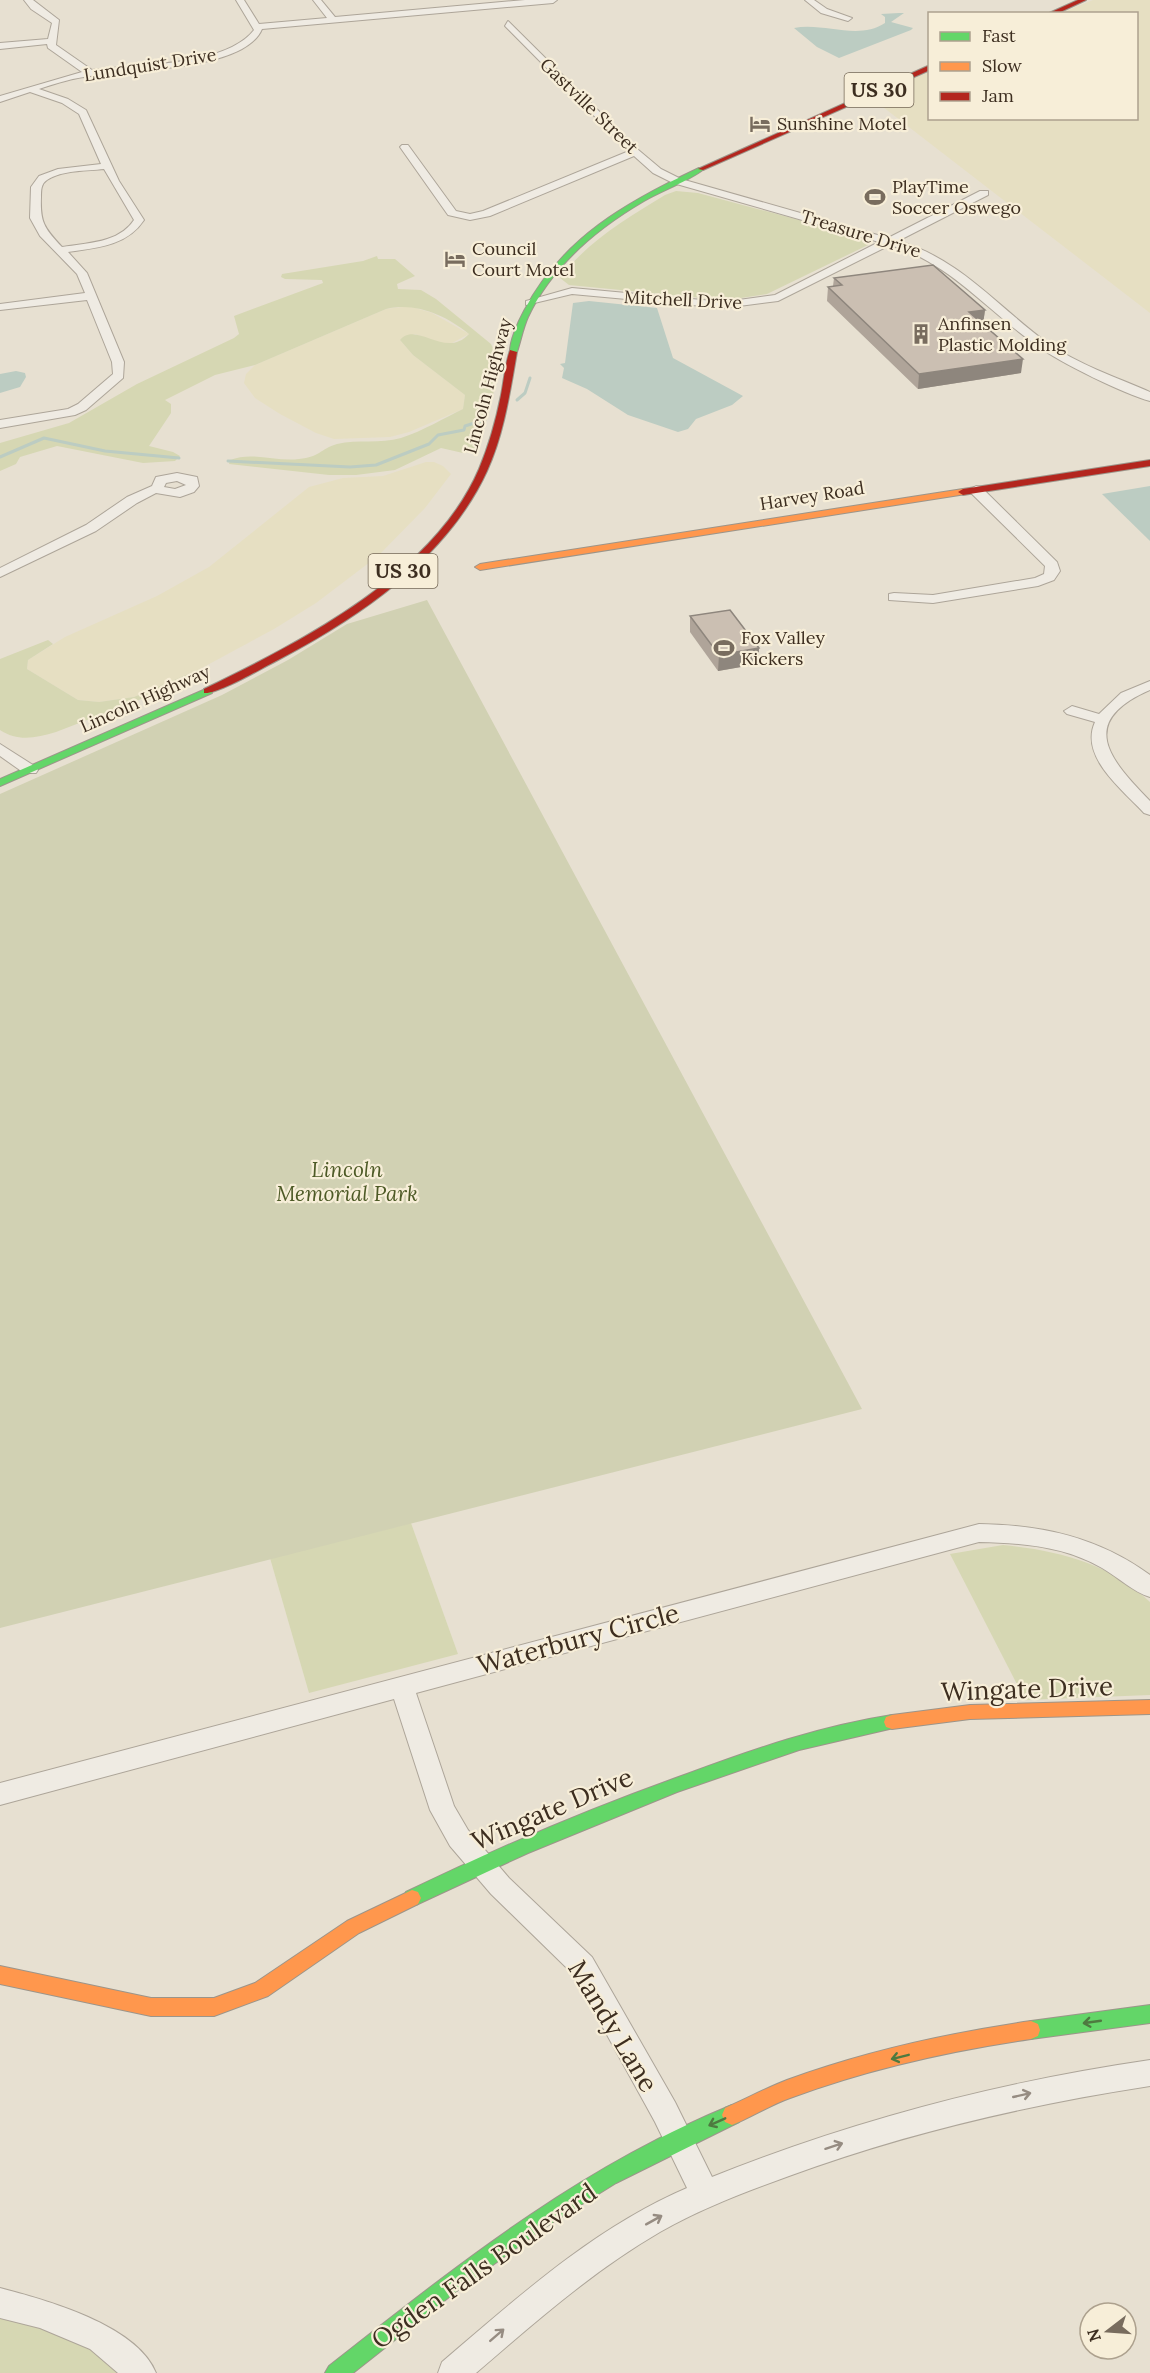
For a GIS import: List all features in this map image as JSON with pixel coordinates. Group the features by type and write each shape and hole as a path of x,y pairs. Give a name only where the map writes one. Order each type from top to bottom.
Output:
{"main road":[{"path":"1055,12 1083,0"},
{"name":"Lincoln Highway","path":"0,783 266,663 343,617 419,557 468,500 492,452 515,342 530,303 550,275 598,227 634,203 677,181 928,68"},
{"name":"Harvey Road","path":"480,567 1150,463"},
{"name":"Wingate Drive","path":"0,1975 151,2007 214,2007 261,1990 353,1927 481,1864 642,1797 769,1751 879,1724 970,1712 1150,1707"},
{"name":"Ogden Falls Boulevard","path":"336,2373 471,2268 570,2199 678,2140 793,2087 899,2057 998,2034 1150,2014"}],"street":[{"path":"28,0 34,7 57,22 50,41 53,49 90,73"},
{"path":"240,0 257,27 553,0"},
{"path":"317,0 334,21"},
{"path":"809,0 824,11 848,18"},
{"name":"Gastville Street","path":"508,24 636,152 657,171 677,181"},
{"name":"Lundquist Drive","path":"0,99 31,88 90,73 225,54 252,41 257,34 257,27"},
{"path":"0,46 50,41"},
{"path":"31,88 65,101 83,112 107,166 137,216 138,224 128,233 114,239 62,250"},
{"path":"405,147 452,213 462,217 486,214 636,152"},
{"path":"0,424 60,416 82,407 116,378 121,370 82,273 36,223 35,193 38,183 54,173 107,166"},
{"name":"Treasure Drive","path":"677,181 892,241 928,255 950,268 1042,344 1061,356 1150,397"},
{"name":"Mitchell Drive","path":"530,303 572,291 713,304 759,303 778,298 984,193"},
{"path":"550,275 560,286 572,291"},
{"path":"0,307 91,296"},
{"path":"0,573 91,528 132,500 157,488"},
{"path":"894,597 933,599 1038,582 1049,577 1053,571 1052,565 976,490"},
{"path":"1150,685 1125,695 1102,719 1099,729 1102,753 1150,810"},
{"path":"1072,711 1102,719"},
{"path":"0,749 30,770"},
{"name":"Waterbury Circle","path":"0,1794 72,1777 402,1686 979,1533 1025,1533 1073,1543 1119,1564 1150,1588"},
{"name":"Mandy Lane","path":"402,1686 443,1810 459,1838 481,1864 583,1966 705,2193"},
{"path":"453,2373 548,2291 596,2255 650,2222 705,2193 819,2151 933,2115 1047,2090 1150,2073"},
{"path":"0,2303 40,2313 101,2338 141,2373"}],"shaded area":[{"path":"1093,0 1150,0 1150,313 870,97 928,72 928,120 1138,120 1138,12 1063,12"},
{"path":"904,13 891,22 913,28 911,30 839,58 817,47 794,28 817,27 864,31 885,23 885,17 881,14"},
{"path":"589,301 657,308 673,358 743,396 732,405 696,419 688,429 678,432 628,415 587,389 562,378 564,368 560,364 565,363 573,303"},
{"path":"409,306 432,313 469,334 452,343 441,343 415,334 400,340 413,355 465,395 463,409 409,432 390,437 334,439 316,433 280,414 255,398 244,383 246,374 255,365 386,309"},
{"path":"16,371 25,373 26,377 20,387 0,393 0,374"},
{"path":"426,462 434,462 443,466 451,474 425,508 378,556 316,603 274,629 200,669 134,697 99,702 78,700 27,669 28,660 65,637 157,596 209,567 309,487 343,478 383,476"},
{"path":"1150,486 1150,541 1102,494"}],"green space":[{"path":"676,191 698,193 870,239 868,245 767,294 741,298 713,299 569,285 560,278 583,253 608,232 665,195"},
{"path":"377,256 378,259 395,259 415,276 397,284 398,289 421,290 436,299 491,344 495,355 495,383 489,412 476,451 463,453 441,448 395,470 356,475 329,475 229,464 230,460 247,456 290,460 306,458 337,444 401,438 463,409 465,395 413,355 400,340 407,335 415,334 450,343 460,341 469,334 450,321 430,312 397,307 386,309 255,365 215,375 165,400 171,404 171,413 149,446 180,456 175,461 143,463 57,446 20,457 16,464 0,471 0,443 69,423 137,384 234,338 239,334 234,316 323,283 322,280 285,279 281,277 282,274 363,261"},
{"name":"Lincoln Memorial Park","path":"427,600 862,1409 0,1628 0,794 222,695 288,660 347,624"},
{"path":"48,640 53,644 28,660 27,669 78,700 99,702 134,697 200,669 206,674 56,732 27,738 7,734 0,730 0,659"},
{"path":"411,1523 458,1654 309,1693 270,1558"},
{"path":"1003,1545 1062,1555 1100,1568 1118,1577 1150,1602 1150,1695 1025,1700 950,1554"},
{"path":"0,2303 141,2373 0,2373"}],"building":[{"name":"Anfinsen Plastic Molding","path":"933,265 985,310 969,312 1023,359 919,374 828,287 842,285 834,278"},
{"path":"730,610 759,648 719,655 690,616"}],"waterway":[{"path":"517,400 525,393 530,378"},
{"path":"228,461 350,467 376,465 429,444 438,435 464,430 465,426 484,420"},
{"path":"0,457 44,438 105,451 179,458"}],"traffic: fast":[{"path":"513,352 523,319 539,289 559,263 611,219 640,200 701,169"},
{"path":"0,783 208,691"},
{"path":"412,1898 522,1847 671,1787 799,1743 892,1722"},
{"path":"1031,2030 1150,2014"},
{"path":"336,2373 510,2239 589,2187 732,2115"}],"traffic: slow":[{"path":"480,567 963,492"},
{"path":"892,1722 970,1712 1150,1707"},
{"path":"0,1975 151,2007 214,2007 261,1990 353,1927 412,1898"},
{"path":"732,2115 786,2090 823,2077 911,2052 1031,2030"}],"traffic: jam":[{"path":"1055,12 1083,0"},
{"path":"701,169 928,68"},
{"path":"208,691 326,629 400,575 433,544 460,510 488,458 497,428 513,352"},
{"path":"963,492 1150,463"}],"place":[{"name":"Sunshine Motel","path":"760,124"},
{"name":"PlayTime Soccer Oswego","path":"875,197"},
{"name":"Council Court Motel","path":"455,259"},
{"name":"Anfinsen Plastic Molding","path":"921,334"},
{"name":"Fox Valley Kickers","path":"724,648"}]}
